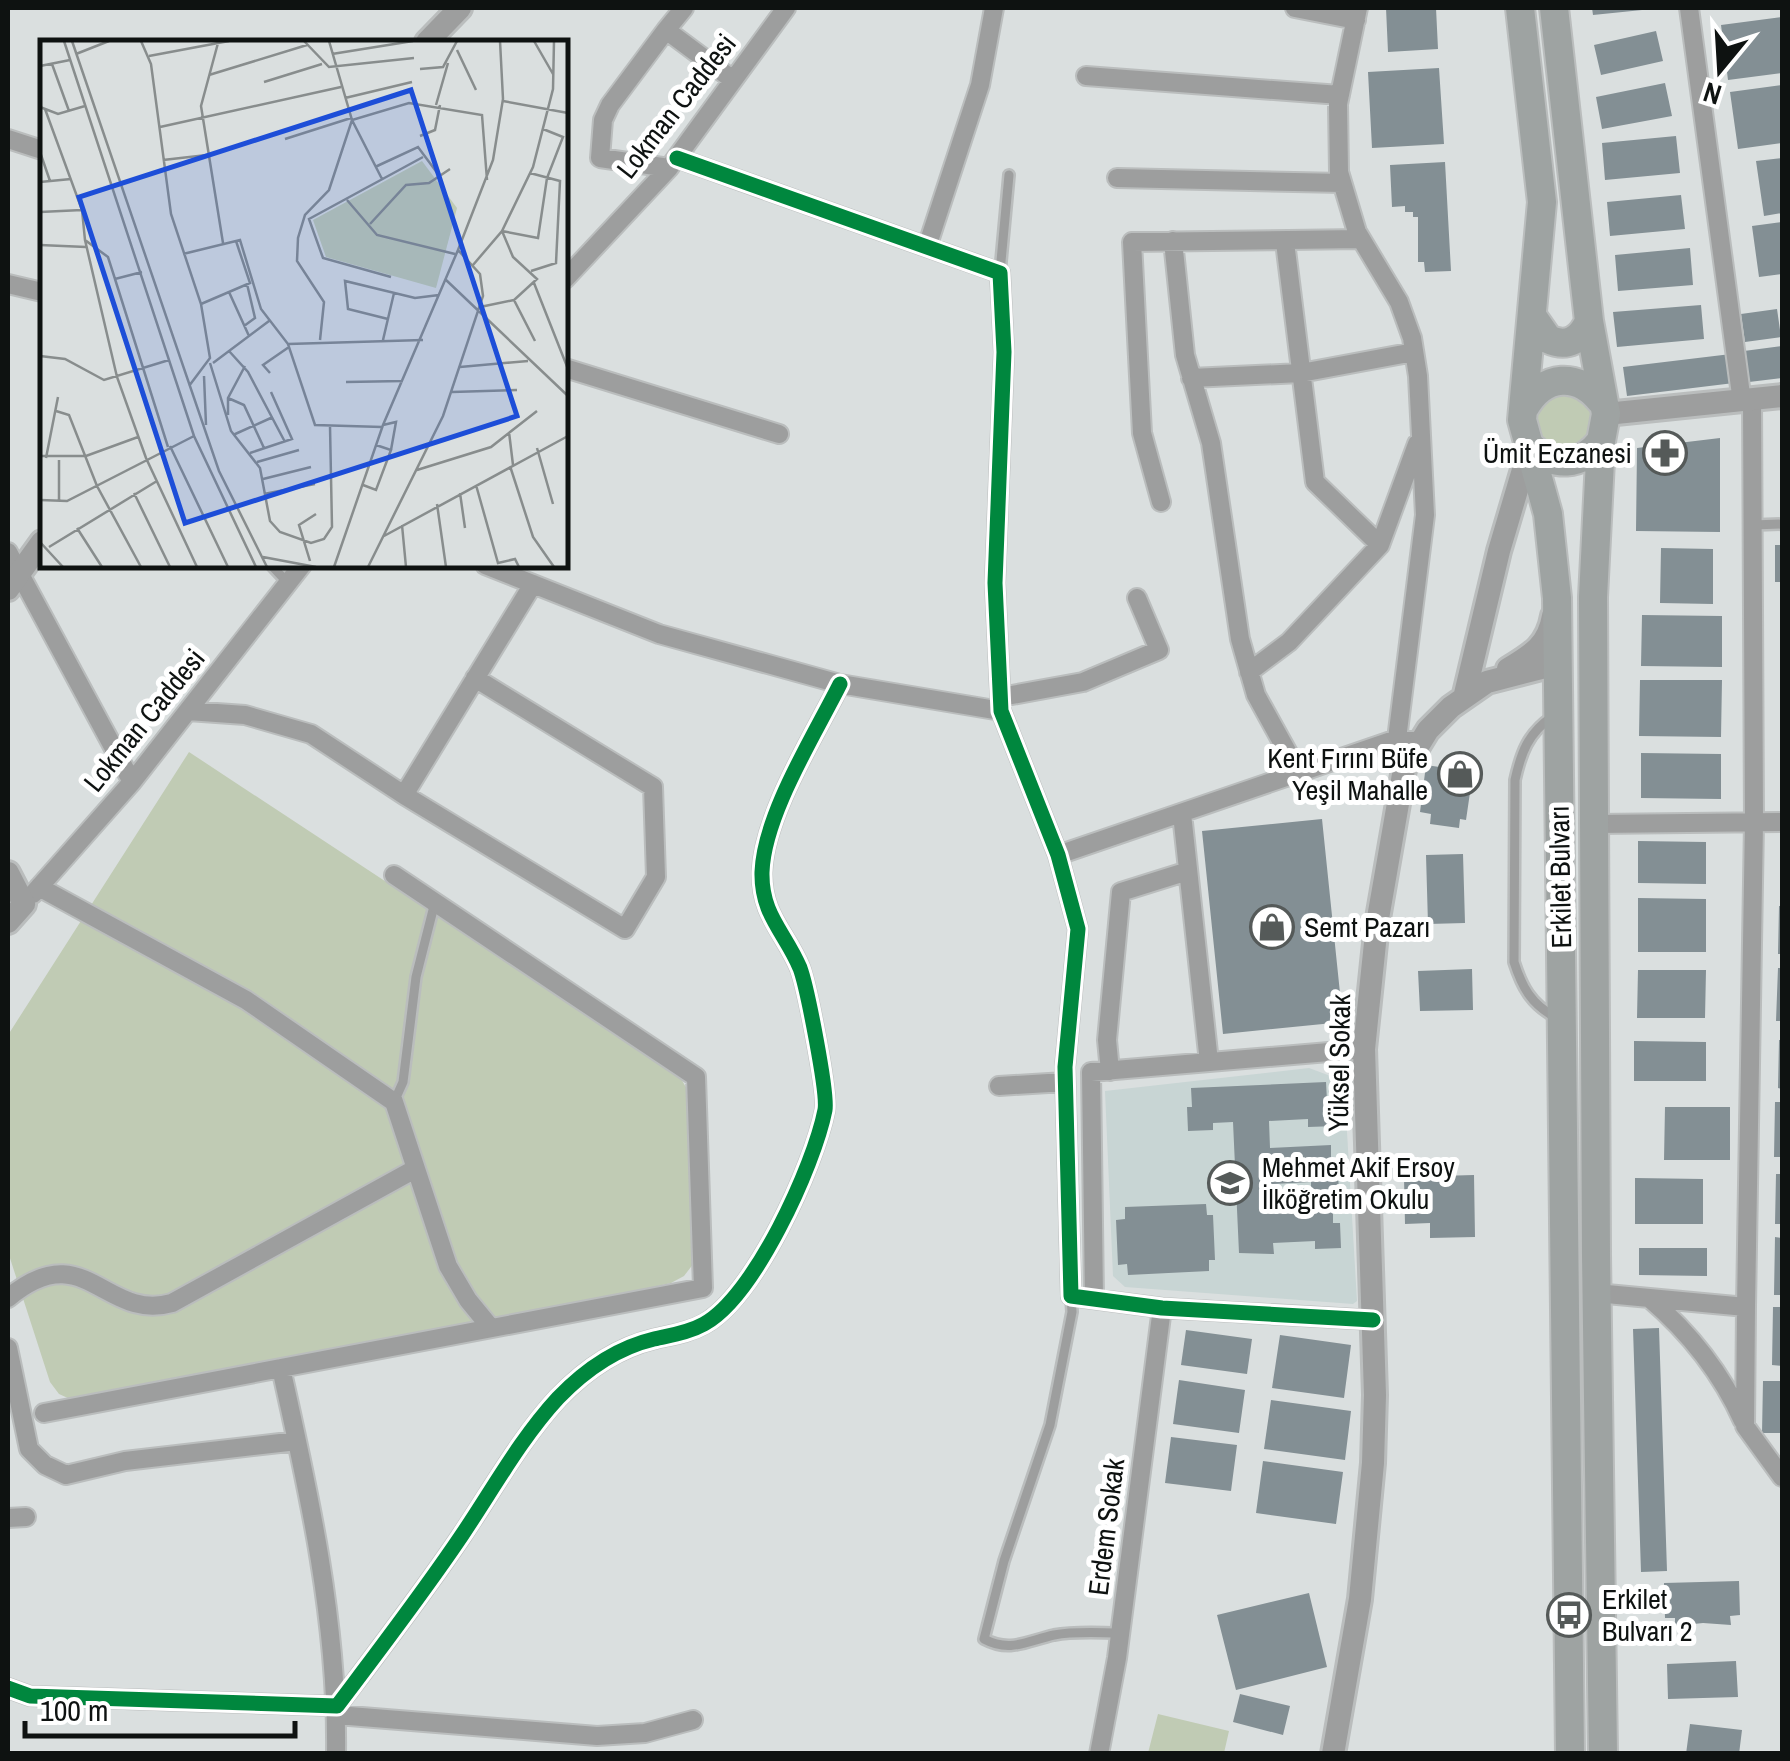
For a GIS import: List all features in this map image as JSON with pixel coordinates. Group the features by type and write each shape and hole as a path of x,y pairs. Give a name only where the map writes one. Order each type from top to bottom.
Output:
{"main road":[{"name":"Erkilet Bulvarı","path":"1520,8 1542,202 1524,433 1548,514 1558,664 1570,1754"},
{"name":"Erkilet Bulvarı","path":"1554,8 1603,419 1593,597 1596,1294 1603,1754"},
{"path":"1532,316 1541,333 1554,342 1575,340 1589,322"},
{"path":"1525,406 1542,386 1568,380 1581,383 1603,419 1581,460 1567,463 1540,456 1530,446"}],"street":[{"path":"429,40 460,8"},
{"path":"684,8 610,105 604,120 600,158 673,163 803,200 1000,273 1004,352 995,583 1001,704 1058,855 1078,929 1066,1082 1071,1296 1162,1308 1372,1320"},
{"name":"Lokman Caddesi","path":"568,276 673,163 786,8"},
{"path":"927,248 980,84 994,8"},
{"path":"1058,855 1408,741 1425,514 1414,352 1399,302 1360,239 1342,183 1337,149 1340,95 1357,14 1294,8"},
{"path":"1689,8 1747,401 1753,524 1754,822 1745,1426"},
{"path":"666,30 733,80"},
{"path":"1086,76 1340,95"},
{"path":"8,139 40,149"},
{"path":"1117,178 1342,183"},
{"path":"1161,502 1142,433 1132,242 1360,239"},
{"path":"1173,241 1184,355 1211,443 1240,639 1256,695 1299,774"},
{"path":"1286,242 1314,482 1380,546"},
{"path":"8,284 40,292"},
{"path":"1192,378 1301,373 1414,352"},
{"path":"568,369 779,434"},
{"path":"1603,419 1782,396"},
{"path":"1249,672 1289,642 1380,546 1421,434"},
{"path":"1464,698 1499,551 1530,446"},
{"path":"10,586 40,545"},
{"path":"8,552 10,586 132,782"},
{"name":"Lokman Caddesi","path":"23,904 132,782 300,568"},
{"path":"492,568 659,634 840,684 1001,704 1083,682 1159,650 1136,598"},
{"path":"404,795 532,584"},
{"path":"1486,682 1536,652 1545,642 1556,598"},
{"name":"Yüksel Sokak","path":"1333,1754 1351,1660 1368,1531 1375,1395 1364,1048 1377,924 1408,741 1486,682 1558,664"},
{"path":"188,711 245,715 312,734 404,795 625,929 656,876 654,787 476,678"},
{"path":"337,1711 557,1399 586,1372 618,1352 688,1331 716,1316 748,1282 785,1213 826,1106 804,980 790,948 768,914 763,861 774,818 840,684"},
{"path":"1182,814 1209,1062"},
{"path":"1596,824 1782,822"},
{"path":"1110,1071 1108,1040 1121,892 1188,871"},
{"path":"8,873 23,904 246,1000 394,1102 448,1266 491,1328"},
{"path":"44,1413 703,1288 696,1077 394,874"},
{"path":"1094,1298 1091,1072 1364,1048"},
{"path":"999,1086 1066,1082"},
{"path":"8,1298 27,1282 56,1275 84,1278 138,1306 172,1303 415,1170"},
{"path":"1596,1294 1746,1307"},
{"path":"1649,1298 1702,1351 1719,1374 1745,1426 1782,1478"},
{"name":"Erdem Sokak","path":"1099,1754 1120,1633 1162,1308"},
{"path":"8,1348 29,1448 45,1465 66,1475 124,1462 297,1441"},
{"path":"280,1368 310,1500 337,1711 336,1754"},
{"path":"8,1688 30,1696 337,1711 597,1736 645,1733 693,1720"}],"lane":[{"path":"1000,273 1009,175"},
{"path":"1753,524 1782,524"},
{"path":"274,568 288,583"},
{"path":"1558,713 1536,727 1522,751 1516,780 1514,962 1522,987 1538,1008 1562,1020"},
{"path":"394,1102 403,1082 416,977 435,902"},
{"path":"1071,1296 1072,1312 1050,1425 1004,1561 984,1639 996,1646 1020,1647 1056,1635 1120,1633"}],"shaded area":[{"name":"Mehmet Akif Ersoy İlköğretim Okulu","path":"1309,1068 1344,1081 1357,1301 1353,1304 1125,1287 1113,1276 1105,1091"}],"green space":[{"path":"1567,389 1593,405 1593,434 1569,452 1541,442 1534,411 1539,402"},
{"path":"189,752 679,1075 688,1091 694,1263 684,1276 671,1283 500,1321 70,1399 59,1394 50,1382 8,1252 8,1035"},
{"path":"1158,1714 1229,1731 1224,1753 1148,1753"}],"building":[{"path":"1386,8 1436,8 1438,49 1388,52"},
{"path":"1592,8 1642,8 1642,10 1593,15"},
{"path":"1782,17 1782,73 1728,80 1721,25"},
{"path":"1656,31 1663,61 1601,75 1594,45"},
{"path":"1439,68 1444,144 1372,148 1368,72"},
{"path":"1665,83 1672,116 1602,129 1596,97"},
{"path":"1782,85 1782,143 1738,149 1730,92"},
{"path":"1676,136 1680,173 1605,180 1602,143"},
{"path":"1782,158 1782,213 1764,216 1756,161"},
{"path":"1445,162 1451,271 1425,272 1424,262 1418,262 1418,217 1405,212 1405,206 1392,207 1390,165"},
{"path":"1681,195 1685,229 1610,236 1607,202"},
{"path":"1782,222 1782,274 1759,277 1752,226"},
{"path":"1690,248 1693,285 1618,291 1615,255"},
{"path":"1701,305 1704,339 1617,347 1613,312"},
{"path":"1777,309 1781,337 1745,342 1741,314"},
{"path":"1782,346 1782,378 1749,382 1744,351"},
{"path":"1731,354 1734,383 1627,396 1623,367"},
{"path":"1720,438 1720,532 1636,531 1637,448"},
{"path":"1775,545 1782,545 1782,582 1775,582"},
{"path":"1661,548 1713,549 1713,604 1660,603"},
{"path":"1642,615 1722,616 1722,667 1641,666"},
{"path":"1640,680 1722,680 1721,737 1639,736"},
{"path":"1641,753 1721,754 1721,799 1641,798"},
{"path":"1426,765 1473,772 1466,820 1460,819 1459,828 1430,824 1431,814 1420,812"},
{"name":"Semt Pazarı","path":"1322,819 1343,1022 1223,1034 1202,831"},
{"path":"1638,841 1706,842 1706,884 1638,883"},
{"path":"1463,854 1465,923 1428,924 1426,855"},
{"path":"1638,898 1706,899 1706,952 1638,952"},
{"path":"1782,906 1782,954 1778,954"},
{"path":"1778,968 1782,968 1782,1021 1776,1021"},
{"path":"1472,969 1473,1010 1420,1011 1418,971"},
{"path":"1638,970 1706,970 1705,1018 1637,1018"},
{"path":"1782,1040 1782,1089 1778,1088"},
{"path":"1634,1041 1706,1042 1706,1081 1634,1081"},
{"path":"1326,1082 1327,1101 1334,1100 1336,1126 1308,1127 1308,1119 1269,1121 1270,1148 1331,1145 1339,1190 1311,1191 1311,1182 1273,1184 1274,1208 1333,1205 1333,1223 1340,1223 1341,1248 1315,1249 1315,1241 1273,1243 1274,1254 1239,1253 1233,1122 1213,1123 1213,1130 1188,1131 1191,1088"},
{"path":"1775,1102 1782,1102 1782,1157 1774,1157"},
{"path":"1665,1107 1730,1107 1730,1160 1664,1160"},
{"path":"1776,1174 1782,1174 1782,1224 1775,1224"},
{"path":"1474,1175 1475,1237 1430,1238 1430,1223 1405,1224 1404,1177"},
{"path":"1635,1178 1703,1179 1703,1224 1635,1224"},
{"path":"1206,1204 1207,1215 1213,1215 1215,1260 1209,1260 1209,1271 1128,1275 1127,1264 1118,1265 1116,1220 1125,1219 1125,1207"},
{"path":"1775,1237 1782,1238 1782,1295 1774,1295"},
{"path":"1639,1248 1707,1248 1707,1276 1639,1275"},
{"path":"1773,1307 1782,1307 1782,1366 1772,1365"},
{"path":"1659,1328 1667,1571 1641,1572 1633,1329"},
{"path":"1186,1330 1252,1339 1247,1374 1181,1365"},
{"path":"1280,1335 1351,1345 1344,1398 1272,1388"},
{"path":"1179,1380 1245,1390 1239,1433 1173,1424"},
{"path":"1763,1381 1782,1381 1782,1433 1762,1433"},
{"path":"1271,1400 1351,1411 1345,1460 1264,1449"},
{"path":"1171,1437 1237,1445 1231,1491 1165,1483"},
{"path":"1263,1461 1343,1472 1336,1524 1256,1513"},
{"path":"1739,1581 1740,1615 1730,1616 1731,1625 1675,1626 1675,1618 1665,1618 1664,1583"},
{"path":"1309,1593 1327,1667 1236,1690 1217,1615"},
{"path":"1736,1661 1738,1697 1668,1699 1667,1664"},
{"path":"1240,1694 1290,1706 1283,1735 1233,1722"},
{"path":"1690,1724 1742,1730 1739,1754 1686,1754"}],"cycle path":[{"path":"677,158 1000,273 1004,352 995,583 1001,711 1058,855 1078,929 1065,1067 1071,1296 1162,1308 1373,1320"},
{"path":"8,1688 30,1696 337,1706 558,1398 590,1369 614,1354 704,1324 742,1287 795,1195 825,1110 803,979 765,900 762,872 771,826 781,801 840,684"}],"place":[{"name":"Ümit Eczanesi","path":"1665,453"},
{"name":"Kent Fırını Büfe Yeşil Mahalle","path":"1460,774"},
{"name":"Semt Pazarı","path":"1272,927"},
{"name":"Mehmet Akif Ersoy İlköğretim Okulu","path":"1230,1183"},
{"name":"Erkilet Bulvarı 2","path":"1569,1615"}]}
